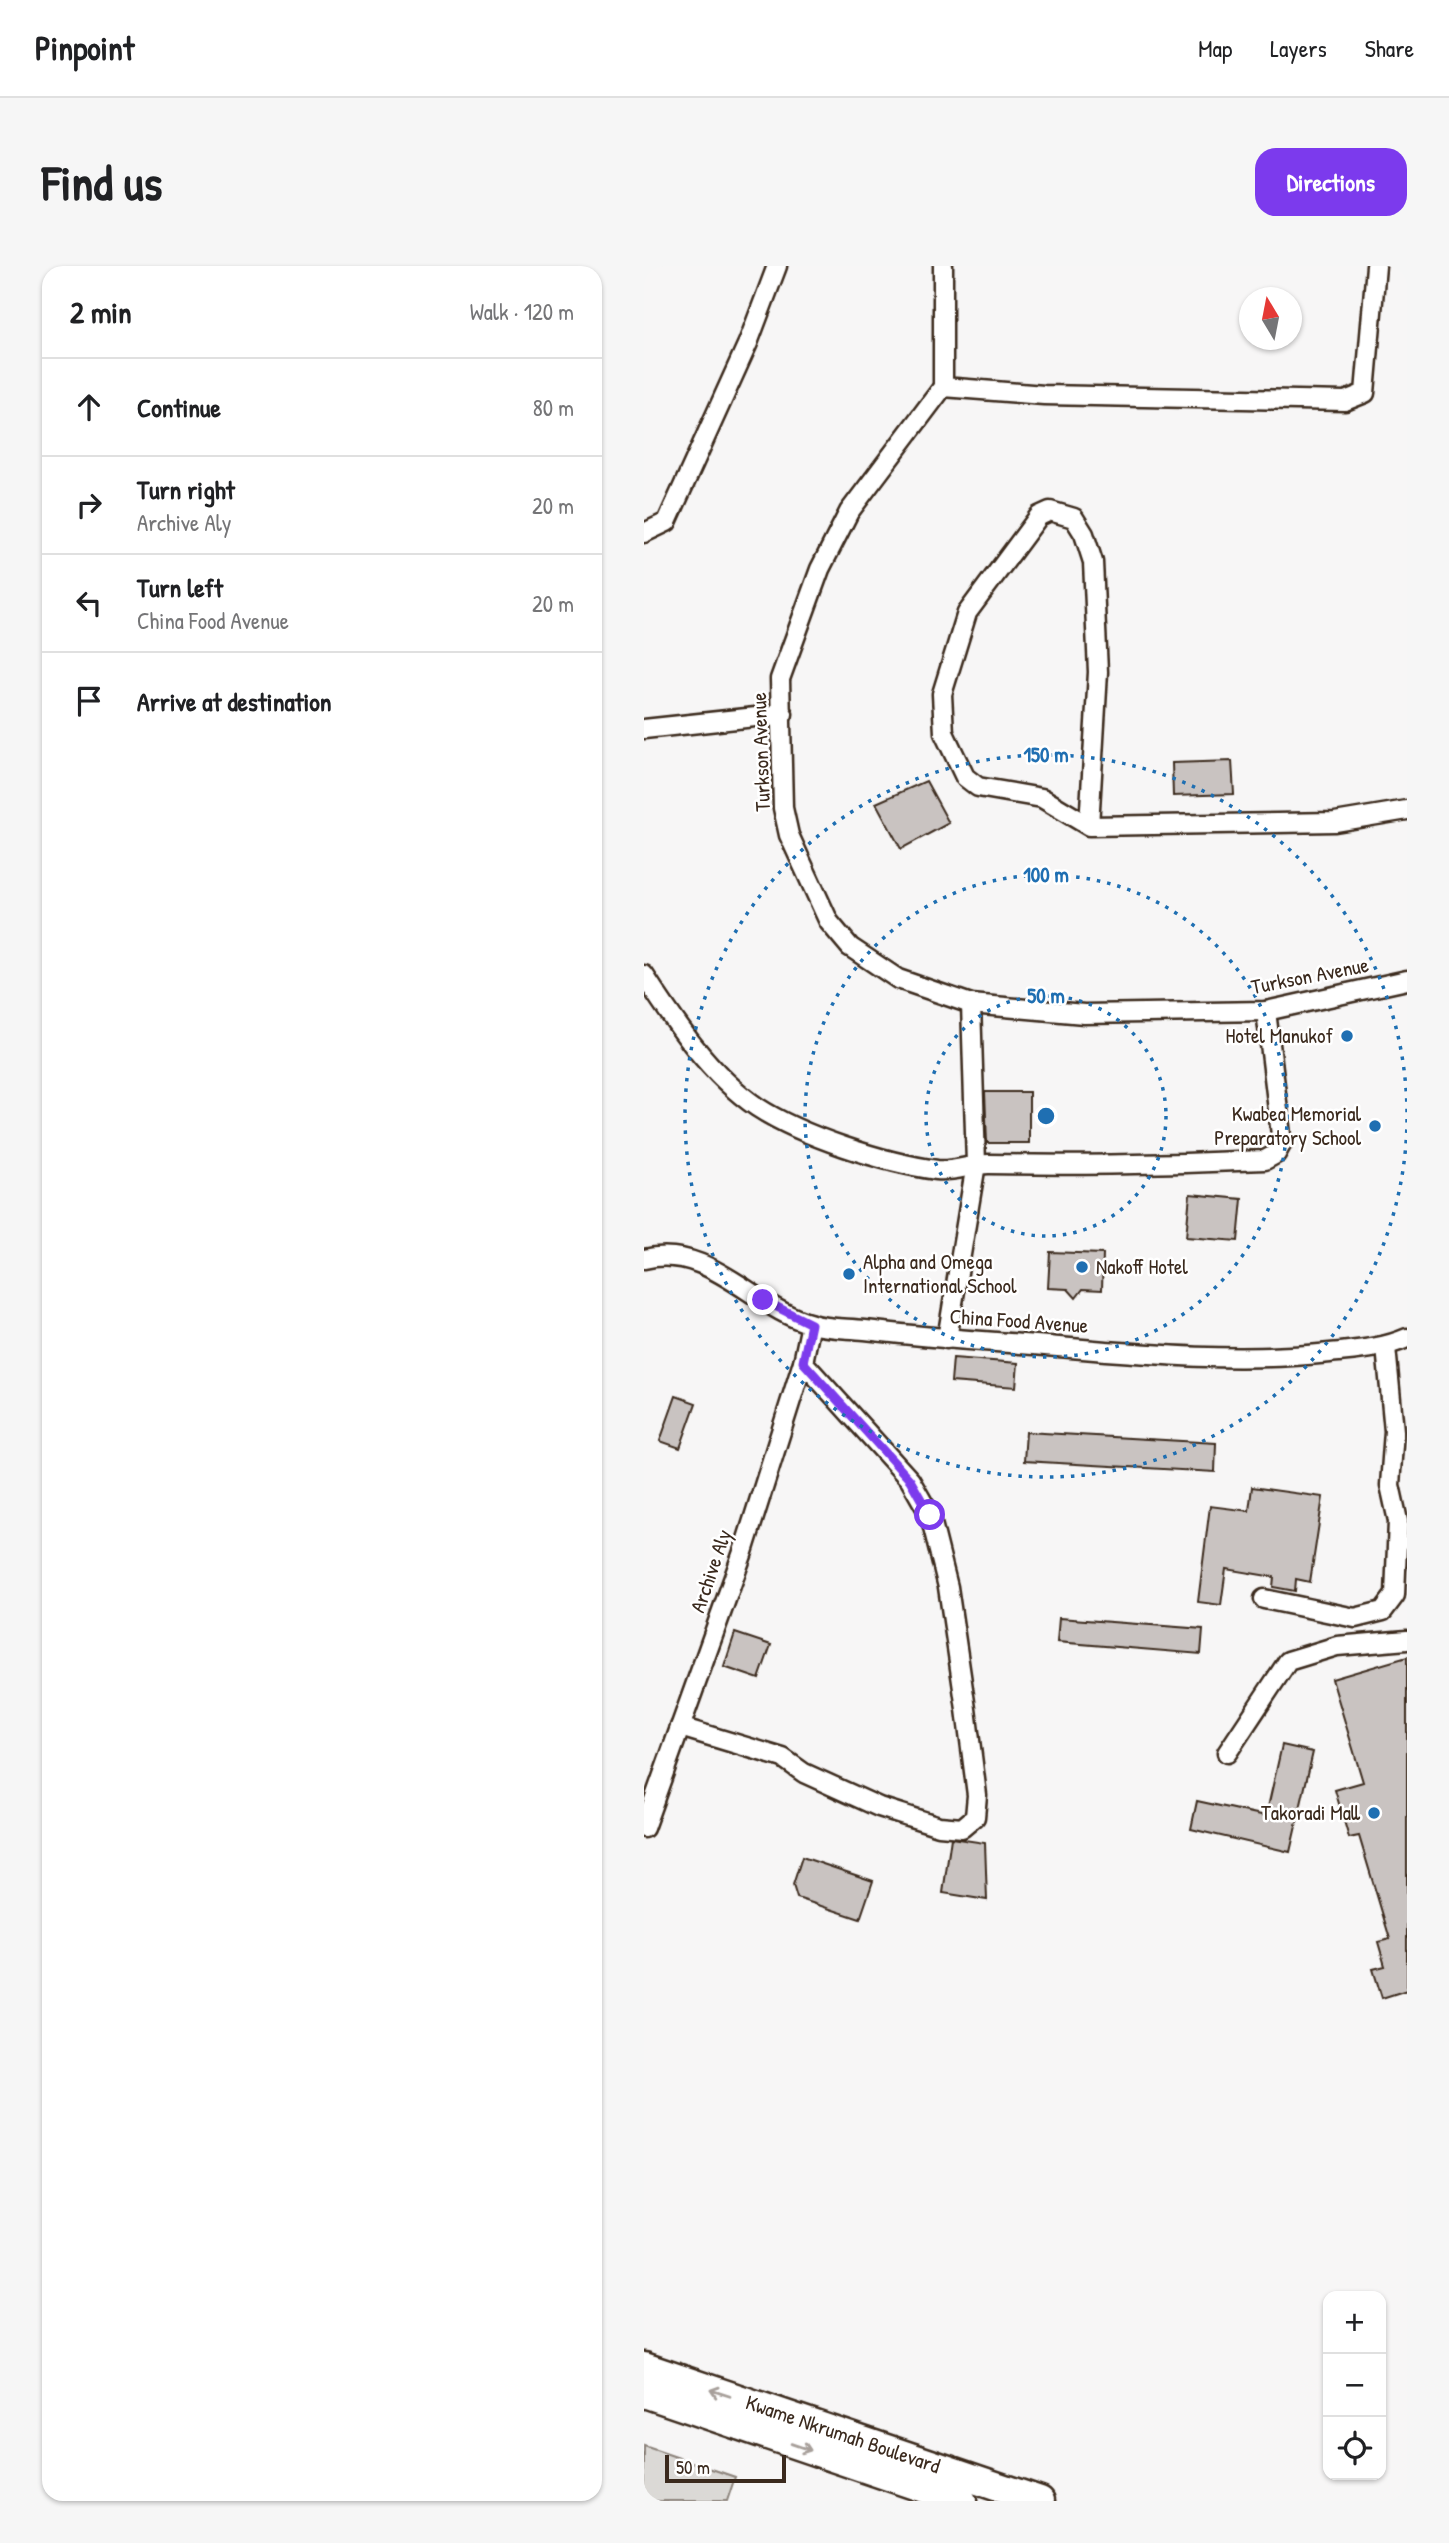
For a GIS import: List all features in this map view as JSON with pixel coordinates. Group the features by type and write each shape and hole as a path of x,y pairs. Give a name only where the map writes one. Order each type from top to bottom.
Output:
{"highway":[{"name":"Kwame Nkrumah Boulevard","path":"644,2367 1040,2501"},
{"name":"Kwame Nkrumah Boulevard","path":"644,2393 962,2501"}],"street":[{"path":"644,533 667,522 748,344 777,266"},
{"path":"943,266 943,387 1044,395 1358,398 1365,393 1376,266"},
{"name":"Turkson Avenue","path":"943,387 849,512 820,569 780,679 783,714 783,807 789,835 829,922 850,947 898,979 971,1004 1084,1014 1266,1011 1407,980"},
{"path":"1089,826 1098,672 1093,562 1084,534 1074,518 1050,511 1039,516 967,613 943,694 944,733 960,769 978,788 1042,798 1089,826 1335,822 1407,810"},
{"path":"644,729 783,714"},
{"path":"644,975 715,1072 758,1108 829,1140 895,1162 940,1170 976,1164 1119,1167 1265,1160 1276,1154 1282,1143 1266,1011"},
{"path":"947,1339 976,1164 971,1004"},
{"name":"China Food Avenue","path":"644,1259 667,1254 690,1261 732,1279 763,1300 811,1324 947,1339 1206,1357 1290,1357 1387,1347 1407,1338"},
{"name":"Archive Aly","path":"644,1828 743,1552 803,1362 811,1324"},
{"path":"1264,1599 1355,1618 1383,1611 1395,1595 1398,1521 1390,1485 1394,1431 1387,1347"},
{"path":"680,1727 783,1758 804,1773 879,1807 939,1826 962,1828 975,1817 977,1795 948,1587 930,1515 910,1480 803,1362"},
{"path":"1227,1753 1288,1661 1337,1646 1407,1640"}],"shaded area":[{"path":"644,2446 735,2477 727,2501 644,2501"}],"building":[{"path":"1232,761 1234,794 1173,796 1172,763"},
{"path":"926,781 949,823 901,849 876,803"},
{"path":"985,1092 1029,1092 1029,1143 987,1143"},
{"path":"1190,1194 1242,1199 1238,1241 1186,1237"},
{"path":"1050,1252 1103,1254 1102,1290 1083,1289 1076,1298 1068,1289 1048,1288"},
{"path":"953,1358 1018,1363 1016,1387 951,1382"},
{"path":"676,1396 696,1403 680,1448 660,1441"},
{"path":"1026,1432 1216,1443 1215,1472 1024,1461"},
{"path":"1252,1487 1323,1497 1310,1582 1296,1579 1295,1591 1273,1587 1274,1577 1226,1569 1221,1605 1198,1602 1210,1506 1249,1511"},
{"path":"1059,1618 1203,1629 1201,1654 1057,1642"},
{"path":"735,1633 771,1645 759,1679 724,1667"},
{"name":"Takoradi Mall","path":"1407,1657 1407,1990 1382,1998 1373,1969 1385,1966 1378,1942 1390,1939 1359,1836 1349,1838 1335,1790 1363,1782 1332,1679"},
{"path":"1282,1745 1313,1752 1290,1852 1191,1829 1197,1801 1266,1816"},
{"path":"951,1838 985,1843 987,1900 943,1893"},
{"path":"802,1857 873,1881 860,1919 797,1898 793,1885"}],"place":[{"name":"Hotel Manukof","path":"1347,1036"},
{"name":"Kwabea Memorial Preparatory School","path":"1375,1126"},
{"name":"Nakoff Hotel","path":"1082,1267"},
{"name":"Alpha and Omega International School","path":"849,1274"},
{"name":"Takoradi Mall","path":"1374,1813"}],"route":[{"path":"763,1300 811,1324 803,1362 910,1480 930,1515"}]}
